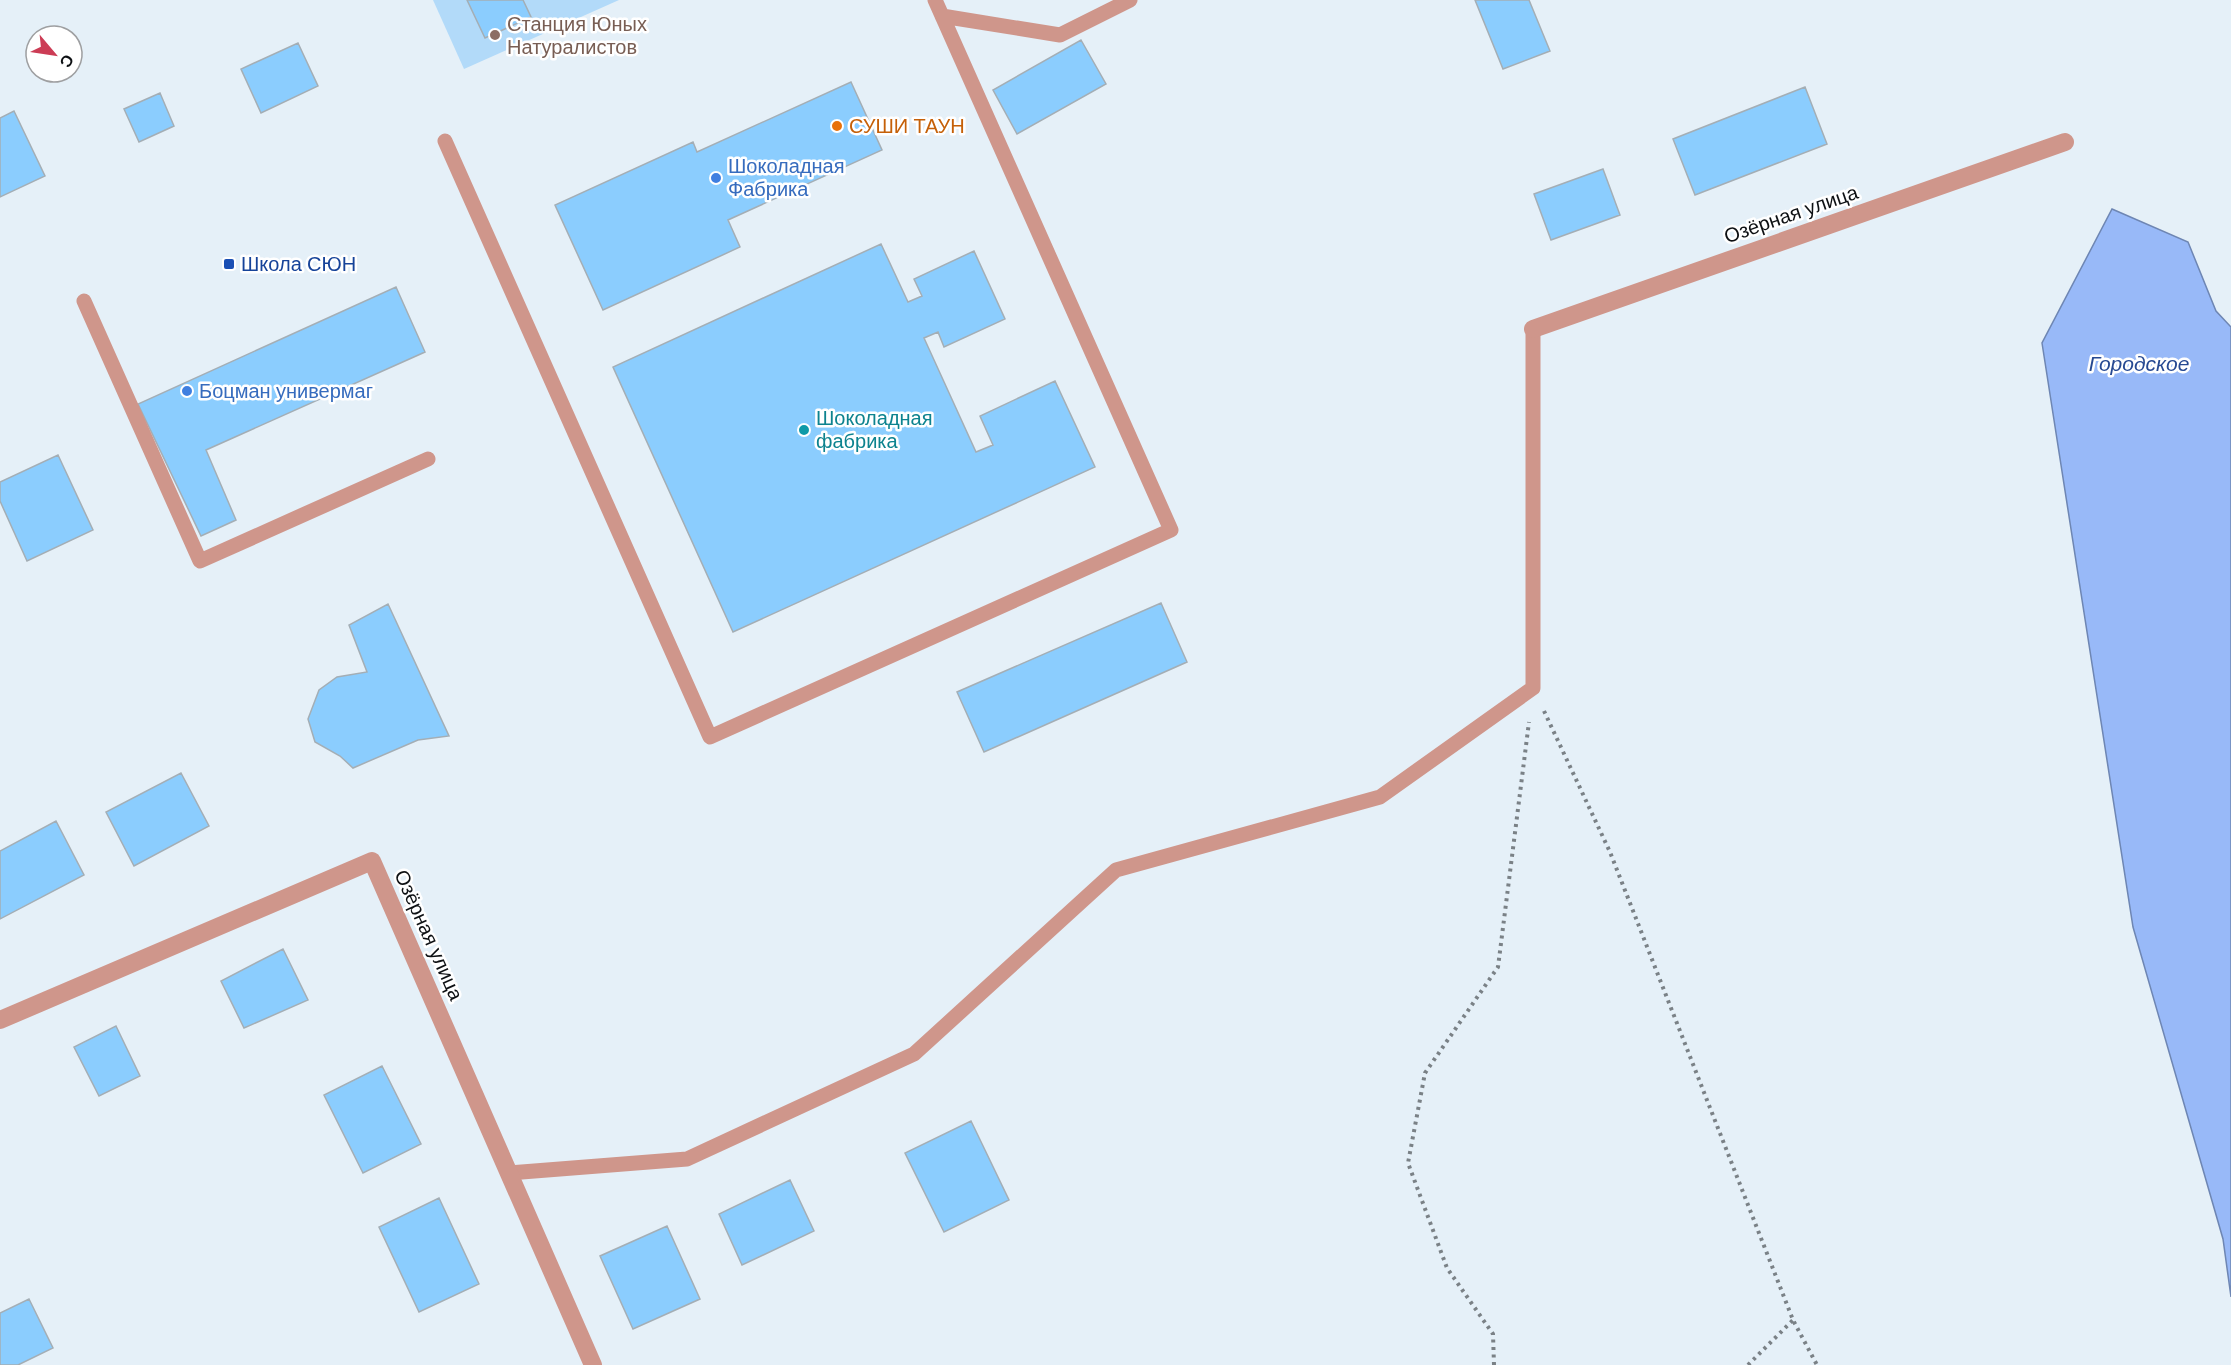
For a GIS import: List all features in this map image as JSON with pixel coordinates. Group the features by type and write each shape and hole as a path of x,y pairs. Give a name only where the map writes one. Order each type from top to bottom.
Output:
{"street":[{"name":"Озёрная улица","path":"1533,329 2064,142"},
{"name":"Озёрная улица","path":"0,1020 372,861 593,1365"}],"lane":[{"path":"445,141 710,737 1171,530 935,0"},
{"path":"942,16 1060,35 1131,0"},
{"path":"84,301 200,561 428,459"},
{"path":"509,1173 687,1159 914,1054 1116,870 1380,796 1533,688 1533,329"}],"path":[{"path":"1533,688 1610,852 1793,1320 1817,1365"},
{"path":"1494,1365 1494,1334 1447,1268 1408,1163 1425,1073 1498,967 1533,688"},
{"path":"1748,1365 1793,1320"}],"shaded area":[{"name":"Станция Юных Натуралистов","path":"433,0 619,0 464,69"}],"water":[{"name":"Городское","path":"2112,209 2188,242 2216,311 2231,327 2231,1297 2223,1239 2133,927 2042,343"}],"building":[{"path":"467,0 523,0 531,17 485,38"},
{"path":"1475,0 1529,0 1550,51 1503,69"},
{"path":"1081,40 1106,84 1017,134 993,90"},
{"path":"298,43 318,86 261,113 241,69"},
{"name":"Шоколадная Фабрика","path":"851,82 882,150 728,220 740,247 603,310 555,205 693,142 697,152"},
{"path":"1805,87 1827,144 1695,195 1673,139"},
{"path":"160,93 174,126 139,142 124,109"},
{"path":"14,111 45,176 0,197 0,118"},
{"path":"1603,169 1620,215 1551,240 1534,194"},
{"name":"Шоколадная фабрика","path":"881,244 908,302 922,296 914,279 974,251 1005,319 944,347 938,332 924,338 976,452 993,445 980,416 1055,381 1095,467 733,632 613,367"},
{"path":"396,287 425,352 206,450 236,520 201,536 138,404"},
{"path":"58,455 93,530 27,561 0,501 0,482"},
{"path":"1161,603 1187,662 984,752 957,692"},
{"path":"388,604 449,736 418,740 353,768 340,756 315,742 308,719 319,690 337,677 367,672 349,625"},
{"path":"181,773 209,826 134,866 106,812"},
{"path":"56,821 84,875 0,919 0,851"},
{"path":"283,949 308,1000 244,1028 221,981"},
{"path":"116,1026 140,1076 99,1096 74,1047"},
{"path":"382,1066 421,1144 363,1173 324,1095"},
{"path":"971,1121 1009,1200 944,1232 905,1153"},
{"path":"790,1180 814,1231 742,1265 719,1214"},
{"path":"439,1198 479,1284 419,1312 379,1227"},
{"path":"667,1226 700,1299 633,1329 600,1256"},
{"path":"29,1299 53,1348 18,1365 0,1365 0,1313"}],"place":[{"name":"Станция Юных Натуралистов","path":"495,35"},
{"name":"СУШИ ТАУН","path":"837,126"},
{"name":"Шоколадная Фабрика","path":"716,178"},
{"name":"Школа СЮН","path":"229,264"},
{"name":"Боцман универмаг","path":"187,391"},
{"name":"Шоколадная фабрика","path":"804,430"}]}
